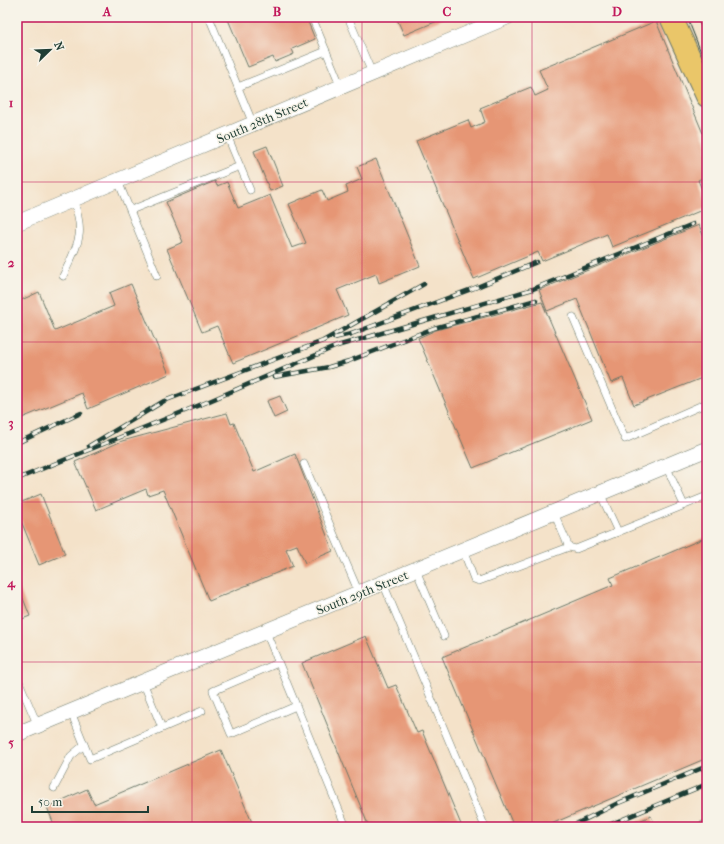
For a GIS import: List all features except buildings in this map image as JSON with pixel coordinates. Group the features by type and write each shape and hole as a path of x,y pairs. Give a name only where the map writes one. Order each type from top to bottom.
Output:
{"main road":[{"path":"671,17 707,96"}],"street":[{"name":"South 28th Street","path":"17,223 507,17"},
{"name":"South 29th Street","path":"17,734 707,449"}],"lane":[{"path":"209,17 253,124"},
{"path":"312,17 341,87"},
{"path":"348,17 372,73"},
{"path":"238,87 326,51"},
{"path":"227,135 250,190"},
{"path":"131,210 240,166"},
{"path":"118,181 157,276"},
{"path":"63,276 80,237 80,217 74,199"},
{"path":"573,317 625,439 707,404"},
{"path":"304,464 359,593"},
{"path":"666,466 684,505"},
{"path":"600,493 618,532"},
{"path":"463,550 474,579 479,581 569,547 576,549 707,496"},
{"path":"554,512 569,547"},
{"path":"416,570 444,636"},
{"path":"382,584 485,827"},
{"path":"266,632 346,827"},
{"path":"278,663 214,690 231,734 296,706"},
{"path":"17,677 38,726"},
{"path":"143,682 162,728"},
{"path":"71,712 90,759 202,711"},
{"path":"54,788 71,756 84,745"}],"tram line":[{"path":"687,17 707,67"},
{"path":"697,17 707,41"}],"railway":[{"path":"17,479 207,402 337,346 533,289 693,224"},
{"path":"334,338 351,334 477,287 537,262"},
{"path":"89,446 164,401 323,341 424,284"},
{"path":"274,377 329,367 349,361 434,328 536,300"},
{"path":"17,443 81,413"},
{"path":"570,827 616,804 707,766"},
{"path":"604,827 707,784"}]}
